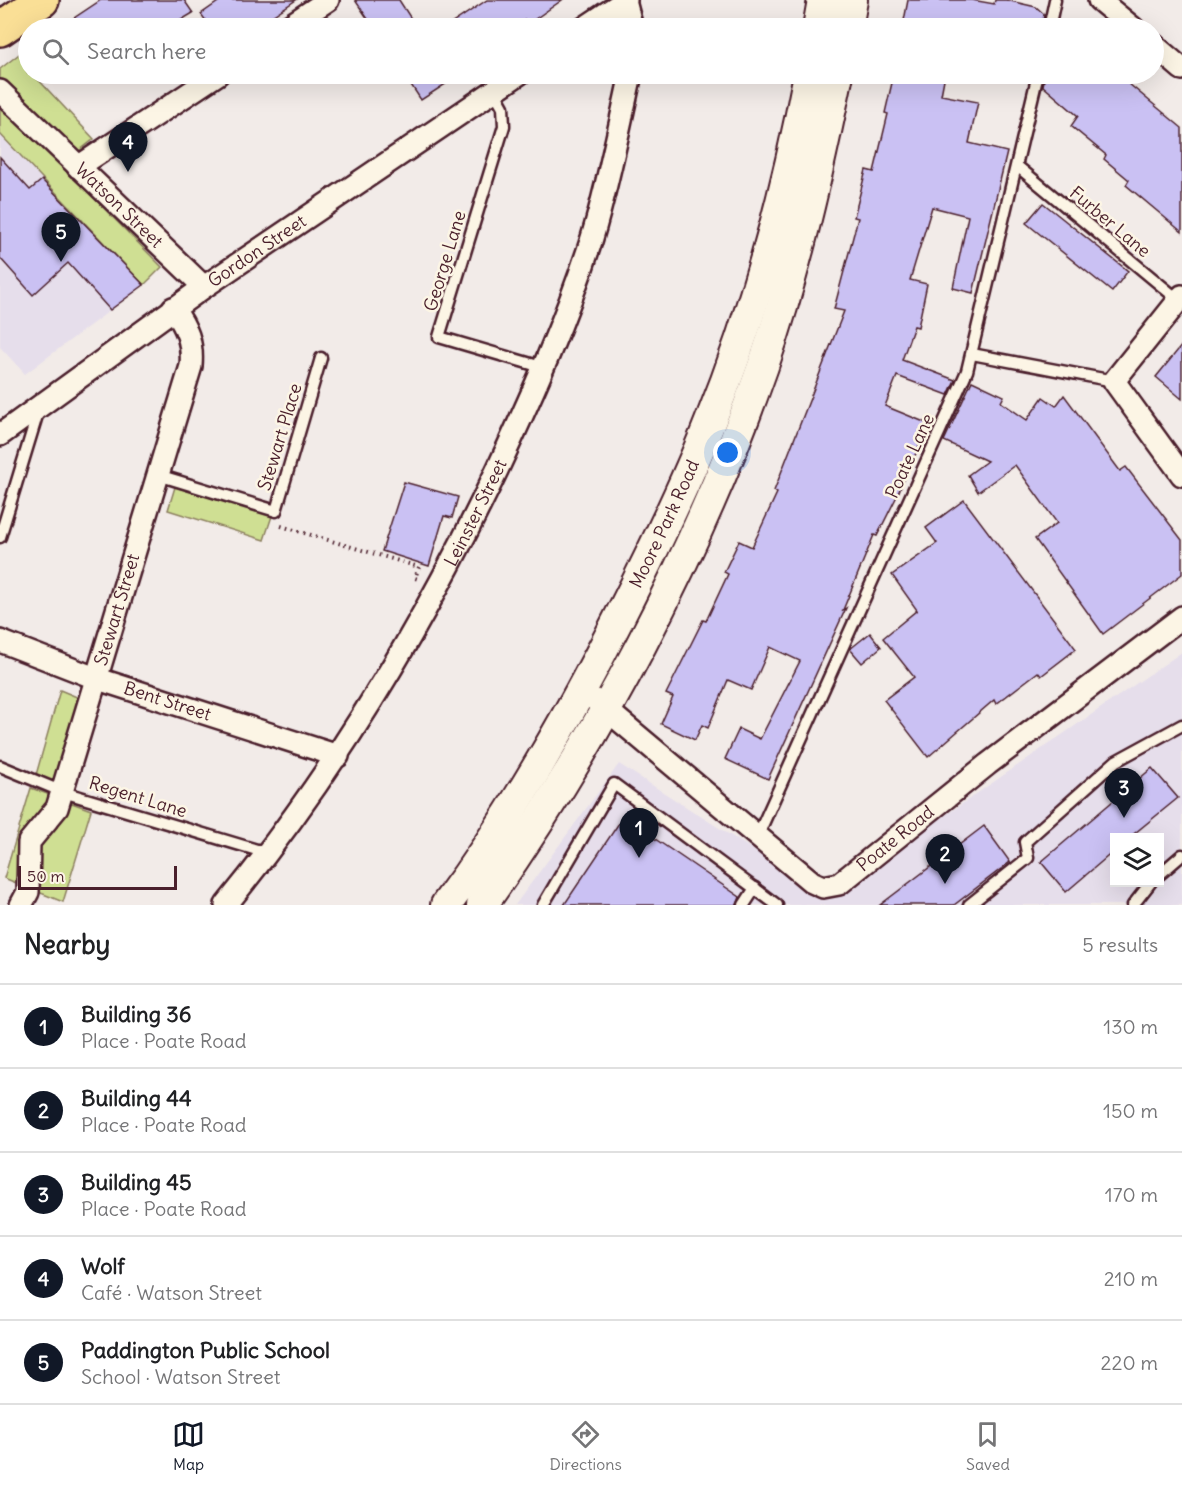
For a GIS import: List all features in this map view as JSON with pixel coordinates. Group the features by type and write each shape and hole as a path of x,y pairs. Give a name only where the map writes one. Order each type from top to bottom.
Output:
{"main road":[{"path":"0,7 10,0"},
{"path":"0,29 42,0"},
{"path":"820,18 823,0"},
{"path":"849,18 852,0"},
{"name":"Moore Park Road","path":"482,905 557,793 711,420 767,254 795,146 807,84"},
{"name":"Moore Park Road","path":"446,905 594,699 639,647 706,509 751,400 801,241 836,84"}],"street":[{"path":"301,18 328,0"},
{"path":"599,18 626,0 630,18"},
{"path":"1099,0 1121,18"},
{"path":"1164,54 1182,69"},
{"name":"Watson Street","path":"203,84 78,167 204,287"},
{"name":"Gordon Street","path":"0,435 173,308 504,84"},
{"name":"Leinster Street","path":"226,905 268,854 338,756 408,643 473,520 545,368 592,237 629,84"},
{"path":"0,91 78,167"},
{"path":"1181,300 1114,381 1182,475"},
{"name":"Stewart Street","path":"21,905 28,892 29,842 57,808 63,792 191,366 193,344 183,321 173,308"},
{"name":"Poate Road","path":"594,699 812,882 823,886 839,884 988,764 1182,617"},
{"name":"Bent Street","path":"0,641 98,679 338,756"}],"lane":[{"path":"1050,18 1055,0"},
{"name":"Poate Lane","path":"758,835 967,371 1036,84"},
{"name":"George Lane","path":"494,91 503,107 504,126 439,337 545,368"},
{"name":"Furber Lane","path":"1017,166 1181,300"},
{"path":"972,354 1114,381"},
{"name":"Stewart Place","path":"158,475 276,511 321,358"},
{"path":"0,537 39,406"},
{"path":"969,905 1028,858 1025,842 1116,761 1182,725"},
{"name":"Regent Lane","path":"0,766 63,792 268,854"},
{"path":"543,905 614,784 777,905"},
{"path":"1164,871 1182,855"},
{"path":"1133,905 1147,887"},
{"path":"744,905 755,888"}],"path":[{"path":"273,524 419,567 415,578"}],"shaded area":[{"path":"0,135 144,285 25,374 0,347"},
{"path":"1182,652 1182,905 515,905 619,764 827,897"}],"green space":[{"path":"18,55 18,84 42,84 94,139 74,155 73,167 78,182 162,267 144,285 0,134 0,69"},
{"path":"175,487 272,516 264,540 168,510"},
{"path":"60,690 84,700 58,784 36,775"},
{"path":"31,788 91,810 63,902 4,878"}],"building":[{"path":"101,0 184,0 193,13 185,18 74,18"},
{"path":"221,0 296,0 269,18 204,18 201,14"},
{"path":"355,0 399,0 411,18 367,18"},
{"path":"487,0 562,0 536,18 460,18"},
{"path":"908,0 972,0 994,4 995,0 1006,0 1036,7 1044,14 1043,18 905,18"},
{"path":"411,84 446,84 421,100"},
{"path":"892,84 943,84 941,95 978,102 969,143 1007,152 973,293 953,288 968,216 932,207 910,280 927,284 918,327 914,326 902,360 955,380 948,395 897,376 885,406 929,424 896,498 877,536 874,535 843,610 846,608 768,779 725,759 739,729 760,739 800,661 770,647 751,690 728,680 708,728 702,725 695,740 661,724 673,697 666,694 703,620 706,621 728,574 724,572 739,541 752,547 777,493 774,491 844,311 834,309 858,218 854,217 866,170 874,172 888,114 885,113"},
{"path":"1043,84 1129,84 1182,128 1182,232 1126,185 1129,180 1104,159 1106,155 1071,126 1078,116"},
{"path":"0,157 30,190 42,180 144,285 110,310 68,263 33,295 0,258"},
{"path":"1043,203 1128,271 1112,292 1026,223"},
{"path":"1182,345 1182,399 1156,377"},
{"path":"972,381 1004,396 1001,402 1027,420 1043,397 1056,406 1064,395 1120,471 1126,467 1182,540 1182,574 1103,634 1035,539 1057,523 1015,465 978,492 968,475 987,461 944,441"},
{"path":"404,482 458,497 452,518 444,516 429,566 382,551"},
{"path":"964,500 1076,649 1041,676 1038,672 996,704 994,700 928,757 884,700 914,677 883,638 917,610 892,575 937,543 926,528"},
{"path":"870,633 881,647 862,663 850,649"},
{"path":"1152,768 1178,798 1135,833 1110,833 1110,854 1066,892 1041,862"},
{"path":"623,817 740,897 737,905 564,905"},
{"path":"984,826 1010,862 954,905 880,905"}],"place":[{"name":"Wolf","path":"128,172"},
{"name":"Paddington Public School","path":"61,262"},
{"name":"Building 45","path":"1124,818"},
{"name":"Building 36","path":"639,858"},
{"name":"Building 44","path":"945,884"}]}
